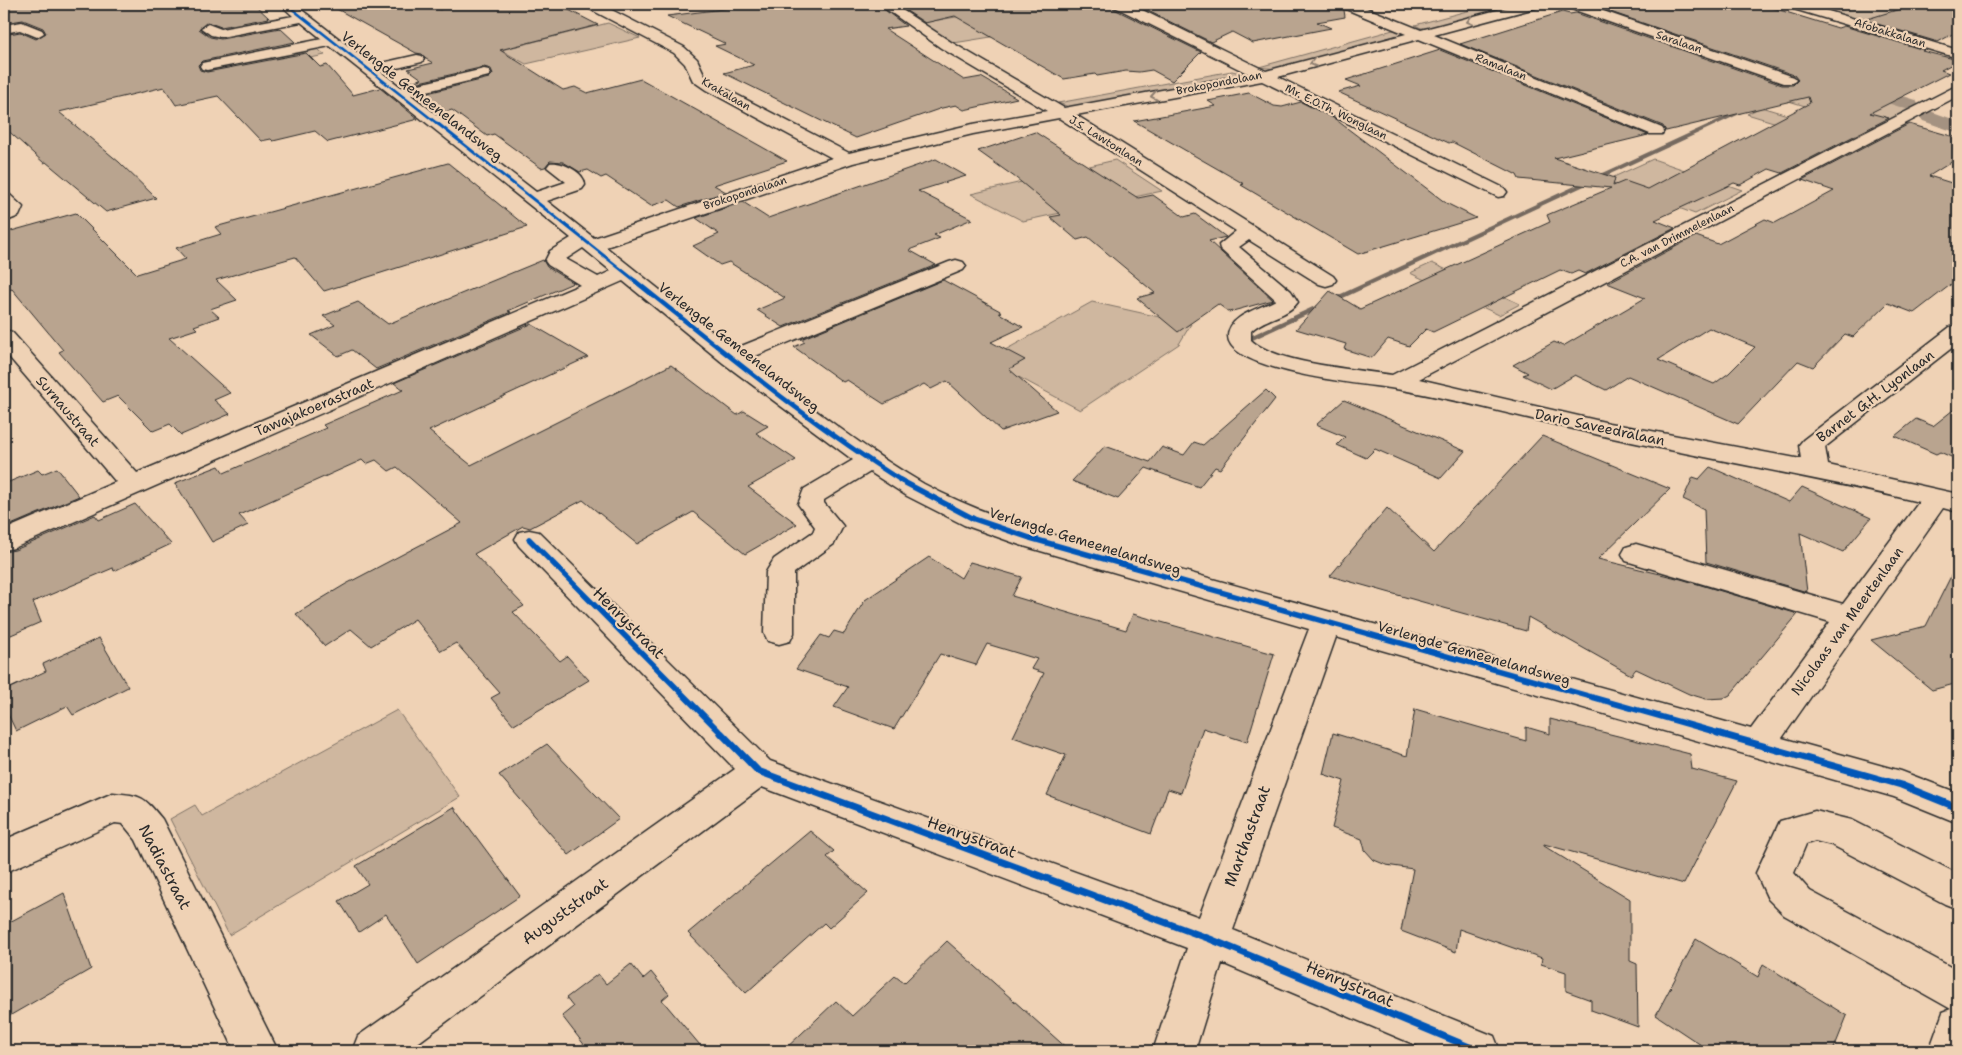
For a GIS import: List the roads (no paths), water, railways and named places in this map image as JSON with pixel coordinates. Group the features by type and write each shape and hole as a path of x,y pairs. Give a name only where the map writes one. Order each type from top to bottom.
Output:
{"street":[{"name":"Verlengde Gemeenelandsweg","path":"286,4 334,41 365,60 400,93 731,358 870,461 916,490 974,519 1030,538 1326,623 1901,784 1958,808"},
{"name":"Krakalaan","path":"590,4 680,50 692,62 698,78 711,87 848,159"},
{"name":"J.S. Lawtonlaan","path":"885,4 946,45 1043,101 1326,280"},
{"name":"Mr. E.O.Th. Wonglaan","path":"1120,4 1498,192"},
{"name":"Ramalaan","path":"1346,4 1656,131"},
{"name":"Brokopondolaan","path":"900,145 961,124 1043,101 1243,66 1482,4"},
{"name":"Brokopondolaan","path":"596,285 555,261 557,254 588,242 848,159 900,145 1263,76 1534,4"},
{"name":"Saralaan","path":"1571,4 1788,80"},
{"name":"Afobakkalaan","path":"1792,4 1958,54"},
{"path":"208,28 212,31 221,32 303,18"},
{"path":"4,29 22,26 37,33"},
{"path":"207,66 334,41"},
{"path":"365,60 417,59"},
{"path":"400,93 484,72"},
{"name":"C.A. van Drimmelenlaan","path":"1396,382 1958,90"},
{"path":"534,199 576,185 576,181 556,167"},
{"path":"4,200 14,207 12,212 4,216"},
{"path":"1249,231 1229,245 1233,252 1260,275 1300,263"},
{"path":"731,358 956,266"},
{"name":"Tawajakoerastraat","path":"4,541 625,272"},
{"name":"Dario Saveedralaan","path":"1260,275 1284,295 1287,302 1281,307 1244,323 1239,330 1239,336 1244,348 1266,357 1294,365 1396,382 1610,430 1816,470 1947,500"},
{"name":"Barnet G.H. Lyonlaan","path":"1816,470 1812,445 1958,332"},
{"name":"Surnaustraat","path":"4,337 15,366 133,485"},
{"path":"779,633 780,572 784,566 824,537 828,531 829,526 811,500 814,495 870,461"},
{"name":"Nicolaas van Meertenlaan","path":"1759,744 1850,616 1947,500"},
{"name":"Henrystraat","path":"529,539 758,771 1210,938 1479,1051"},
{"path":"1636,554 1850,616"},
{"name":"Marthastraat","path":"1174,1051 1210,938 1326,623"},
{"name":"Auguststraat","path":"373,1051 758,771"},
{"name":"Nadiastraat","path":"4,857 113,808 133,810 149,830 257,1051"},
{"path":"1958,892 1839,831 1814,826 1792,832 1775,873 1782,887 1797,903 1958,992"},
{"path":"1950,1051 1958,1026"}],"waterway":[{"path":"1854,86 1909,104"},
{"path":"1241,342 1744,110"},
{"path":"1930,117 1958,127"}]}
